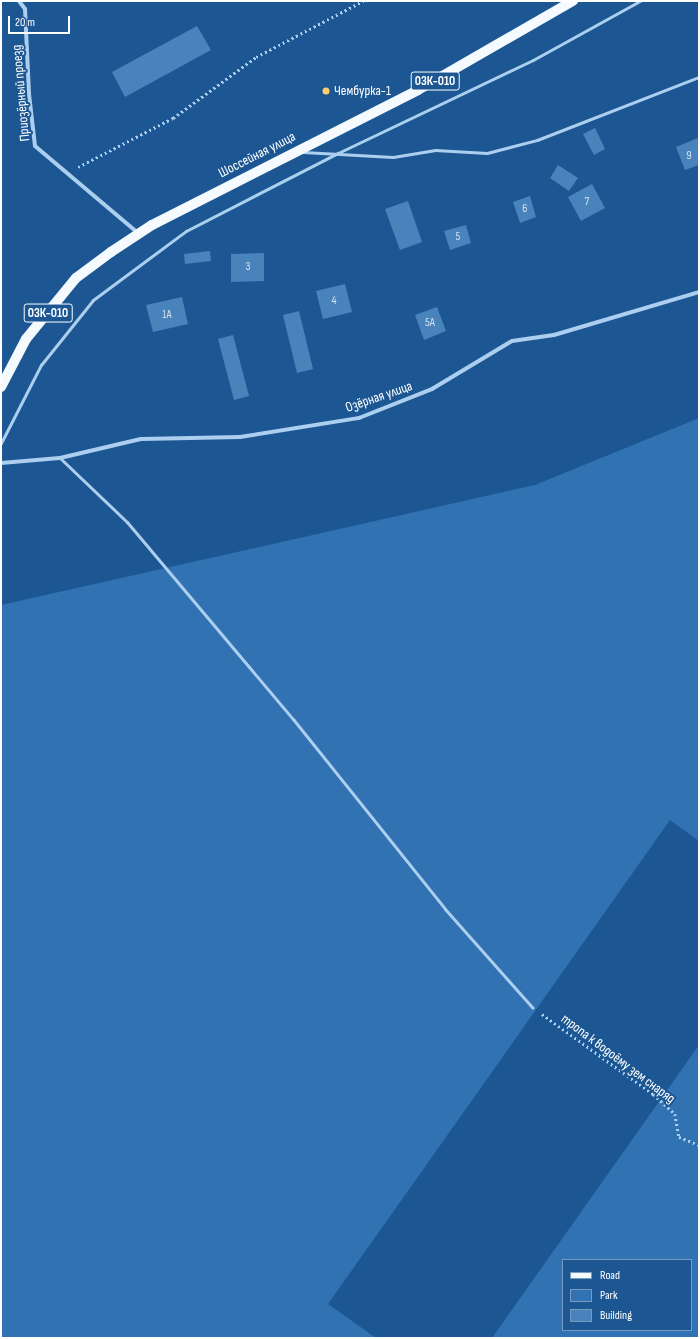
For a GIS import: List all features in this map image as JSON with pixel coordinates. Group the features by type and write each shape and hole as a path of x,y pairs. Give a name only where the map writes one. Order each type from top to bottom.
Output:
{"main road":[{"name":"Шоссейная улица","path":"1,387 26,339 76,278 139,234 293,152 418,90 573,1"}],"street":[{"name":"Приозёрный проезд","path":"19,1 25,9 29,94 35,146 66,174 139,234"},
{"name":"Озёрная улица","path":"1,463 60,458 141,439 240,437 360,418 432,389 512,341 554,335 699,292"}],"lane":[{"path":"1,444 41,365 93,300 186,231 338,153 533,60 640,1"},
{"path":"293,152 338,153 393,157 435,150 487,153 537,140 699,77"},
{"path":"60,458 127,522 293,720 445,909 533,1008"}],"path":[{"path":"66,174 173,118 256,57 362,1"},
{"name":"тропа к водоёму зем снаряд","path":"533,1008 653,1094 674,1114 679,1137 699,1145"}],"green space":[{"path":"699,418 699,841 670,820 328,1304 376,1338 1,1338 1,605 535,485"},
{"path":"699,1045 699,1338 492,1338"}],"building":[{"path":"197,26 211,50 125,97 112,72"},
{"path":"595,128 605,149 594,155 583,134"},
{"path":"698,138 699,165 685,170 676,147"},
{"path":"558,165 578,178 569,191 550,178"},
{"path":"592,184 605,208 581,221 568,197"},
{"path":"530,196 536,217 520,223 513,202"},
{"path":"408,201 422,242 400,250 385,209"},
{"path":"466,225 471,243 450,250 444,231"},
{"path":"210,251 211,261 185,264 184,254"},
{"path":"264,253 264,281 231,282 231,254"},
{"path":"345,284 352,312 323,319 316,291"},
{"path":"182,297 188,324 153,332 146,305"},
{"path":"437,307 446,331 424,340 415,315"},
{"path":"299,311 313,369 297,373 283,315"},
{"path":"233,335 249,396 234,400 218,339"}],"place":[{"name":"Чембурка-1","path":"326,91"}]}
